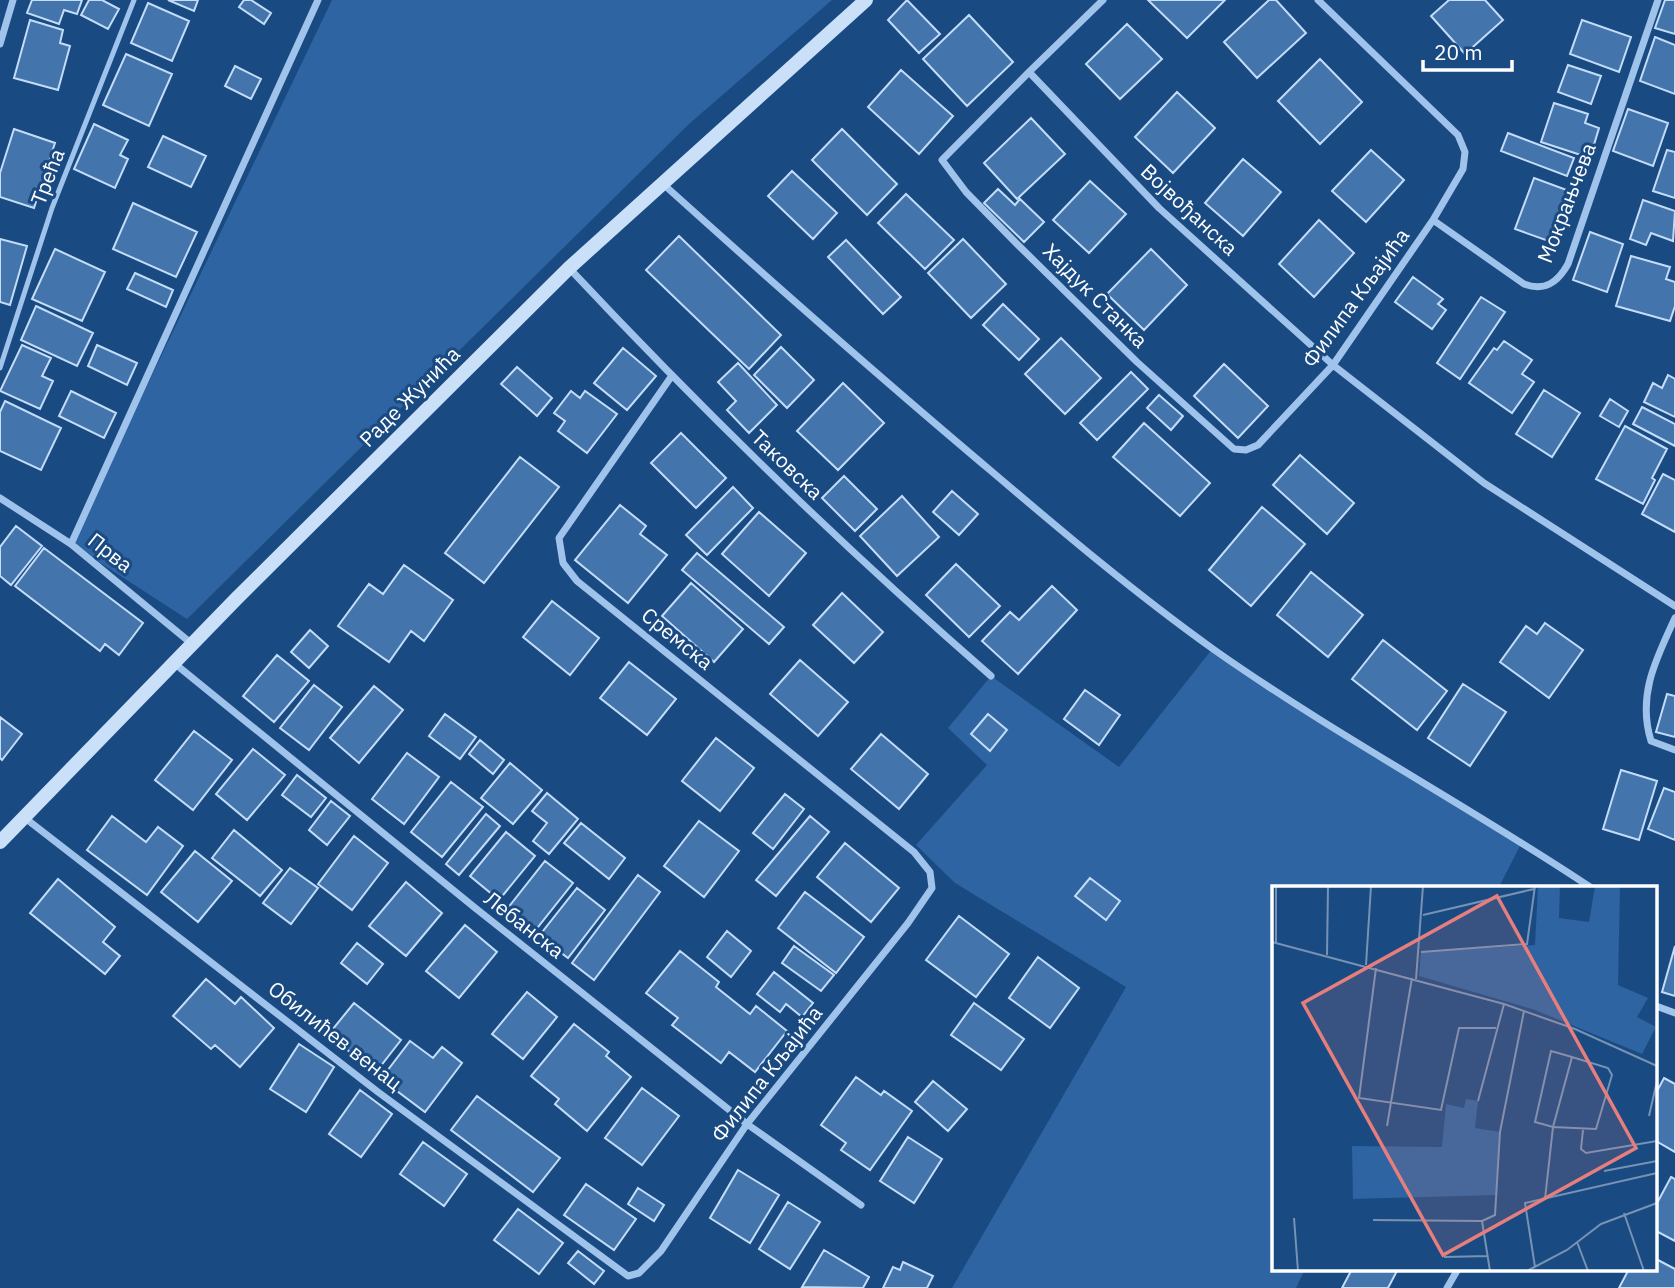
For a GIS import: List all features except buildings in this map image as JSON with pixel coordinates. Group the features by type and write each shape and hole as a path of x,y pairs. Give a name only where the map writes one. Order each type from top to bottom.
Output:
{"main road":[{"name":"Раде Жунића","path":"0,842 192,644 569,268 866,0"}],"street":[{"path":"0,44 13,0"},
{"path":"71,544 318,0"},
{"path":"1029,72 1103,0"},
{"name":"Филипа Кљајића","path":"1234,449 1246,450 1258,445 1333,365 1433,220 1463,169 1465,152 1458,135 1318,0"},
{"name":"Мокрањчева","path":"1433,220 1524,284 1541,287 1556,281 1567,264 1658,0"},
{"name":"Хајдук Станка","path":"1029,72 942,160 966,192 1137,362 1234,449"},
{"name":"Војвођанска","path":"1029,72 1159,208 1333,365"},
{"path":"662,183 843,345 1082,549 1125,582 1213,648 1321,720 1522,842 1588,886"},
{"name":"Таковска","path":"569,268 671,377 890,588 991,676"},
{"path":"1333,365 1483,483 1675,606"},
{"name":"Сремска","path":"671,377 559,538 563,563 577,581 914,852 930,872 932,888"},
{"name":"Прва","path":"0,498 71,544 192,644"},
{"path":"1675,618 1652,669 1645,699 1646,723 1651,741 1675,750"},
{"name":"Лебанска","path":"174,663 747,1124 860,1205"},
{"name":"Обилићев венац","path":"25,818 378,1092 628,1276"},
{"name":"Филипа Кљајића","path":"628,1276 639,1273 662,1251 747,1124 883,955 932,888"},
{"path":"1658,1007 1675,1013"},
{"path":"1447,1288 1457,1270"}],"lane":[{"name":"Трећа","path":"0,368 52,208 134,0"}],"shaded area":[{"path":"332,0 832,0 689,124 187,619 71,544"},
{"path":"1213,648 1321,720 1522,842 1500,886 1272,886 1272,1270 1305,1270 1296,1288 952,1288 1126,987 955,883 916,845 987,765 948,728 991,676 1119,767"}]}
